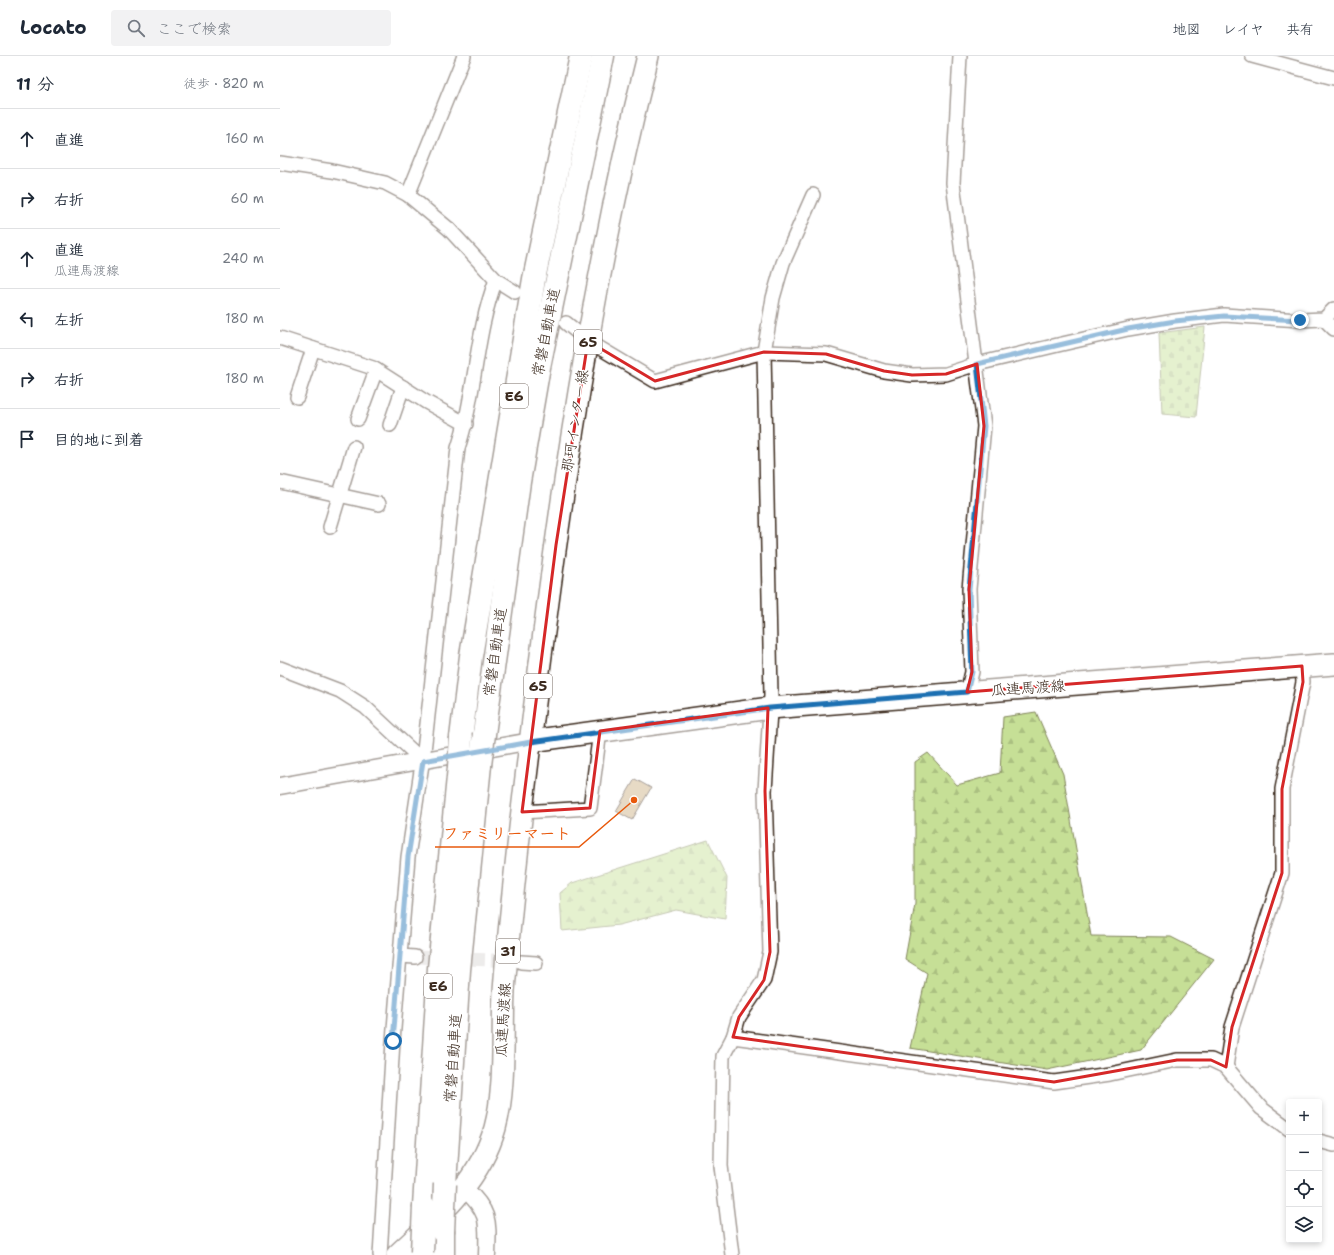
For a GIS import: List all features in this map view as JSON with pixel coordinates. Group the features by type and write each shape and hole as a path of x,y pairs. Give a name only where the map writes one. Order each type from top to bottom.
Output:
{"highway":[{"name":"常磐自動車道","path":"443,1255 443,1232 454,1186 460,970 470,766 461,738 471,656 534,279 581,56"},
{"name":"常磐自動車道","path":"422,1253 439,968 470,766 484,734 520,482 538,372 603,56"}],"main road":[{"name":"那珂インター線","path":"531,742 556,545 588,341 632,118 648,56"},
{"name":"瓜連馬渡線","path":"397,1255 437,1218 454,1186 484,1156 496,1126 500,1090 504,991 512,895 531,742 770,708 1334,664"}],"street":[{"path":"408,195 464,56"},
{"path":"960,56 953,183 984,426 969,590 972,672 967,692"},
{"path":"1252,56 1334,78"},
{"path":"280,163 332,171 385,182 408,195 449,229 496,280 515,292"},
{"path":"732,1255 721,1166 723,1056 733,1037 739,1017 764,980 770,952 765,791 770,708 764,352 773,298 783,263 812,195"},
{"path":"380,1255 393,1041 408,857 423,761 458,448 466,424 487,304 496,280"},
{"path":"566,323 588,341 655,381 764,352 826,354 884,372 912,375 946,374 977,364 1128,329 1175,321 1224,316 1300,320 1324,319 1334,309"},
{"path":"1324,319 1334,329"},
{"path":"280,338 376,370 466,424"},
{"path":"297,397 313,349"},
{"path":"358,418 376,370"},
{"path":"390,425 403,387"},
{"path":"330,527 354,447"},
{"path":"280,482 379,504"},
{"path":"1226,1067 1232,1027 1282,873 1282,788 1303,682 1302,666"},
{"path":"280,668 340,691 359,703 423,761"},
{"path":"522,812 590,808 600,731"},
{"path":"280,786 531,742"},
{"path":"400,956 415,957"},
{"path":"521,962 536,963"},
{"path":"733,1037 1054,1082 1110,1074 1177,1060 1211,1060 1226,1067 1261,1108 1286,1127"},
{"path":"1322,1142 1334,1145"},
{"path":"454,1186 481,1205 486,1215 488,1227 488,1255"}],"highlighted area":[{"path":"588,341 655,381 764,352 826,354 884,371 912,375 946,374 977,364 984,426 969,589 972,672 967,692 1302,666 1303,682 1282,789 1282,873 1232,1027 1226,1067 1211,1060 1177,1060 1054,1082 733,1037 739,1017 764,980 770,952 765,791 768,708 600,731 590,808 522,812 556,545"}],"green space":[{"path":"1205,327 1196,417 1162,414 1159,333"},
{"path":"1036,712 1063,774 1091,936 1171,937 1214,959 1141,1050 1047,1070 910,1048 927,973 905,959 915,904 915,762 928,753 957,785 1000,773 1003,717"},
{"path":"708,840 727,878 725,919 676,910 619,925 562,931 560,893 572,883"}],"building":[{"path":"635,779 651,788 632,820 616,811"}],"tunnel":[{"path":"415,957 513,961"}],"place":[{"name":"ファミリーマート","path":"634,800"}],"route":[{"path":"393,1041 408,857 423,761 600,731 770,708 967,692 972,672 969,590 984,426 977,364 1128,329 1175,321 1224,316 1255,316 1300,320"}]}
